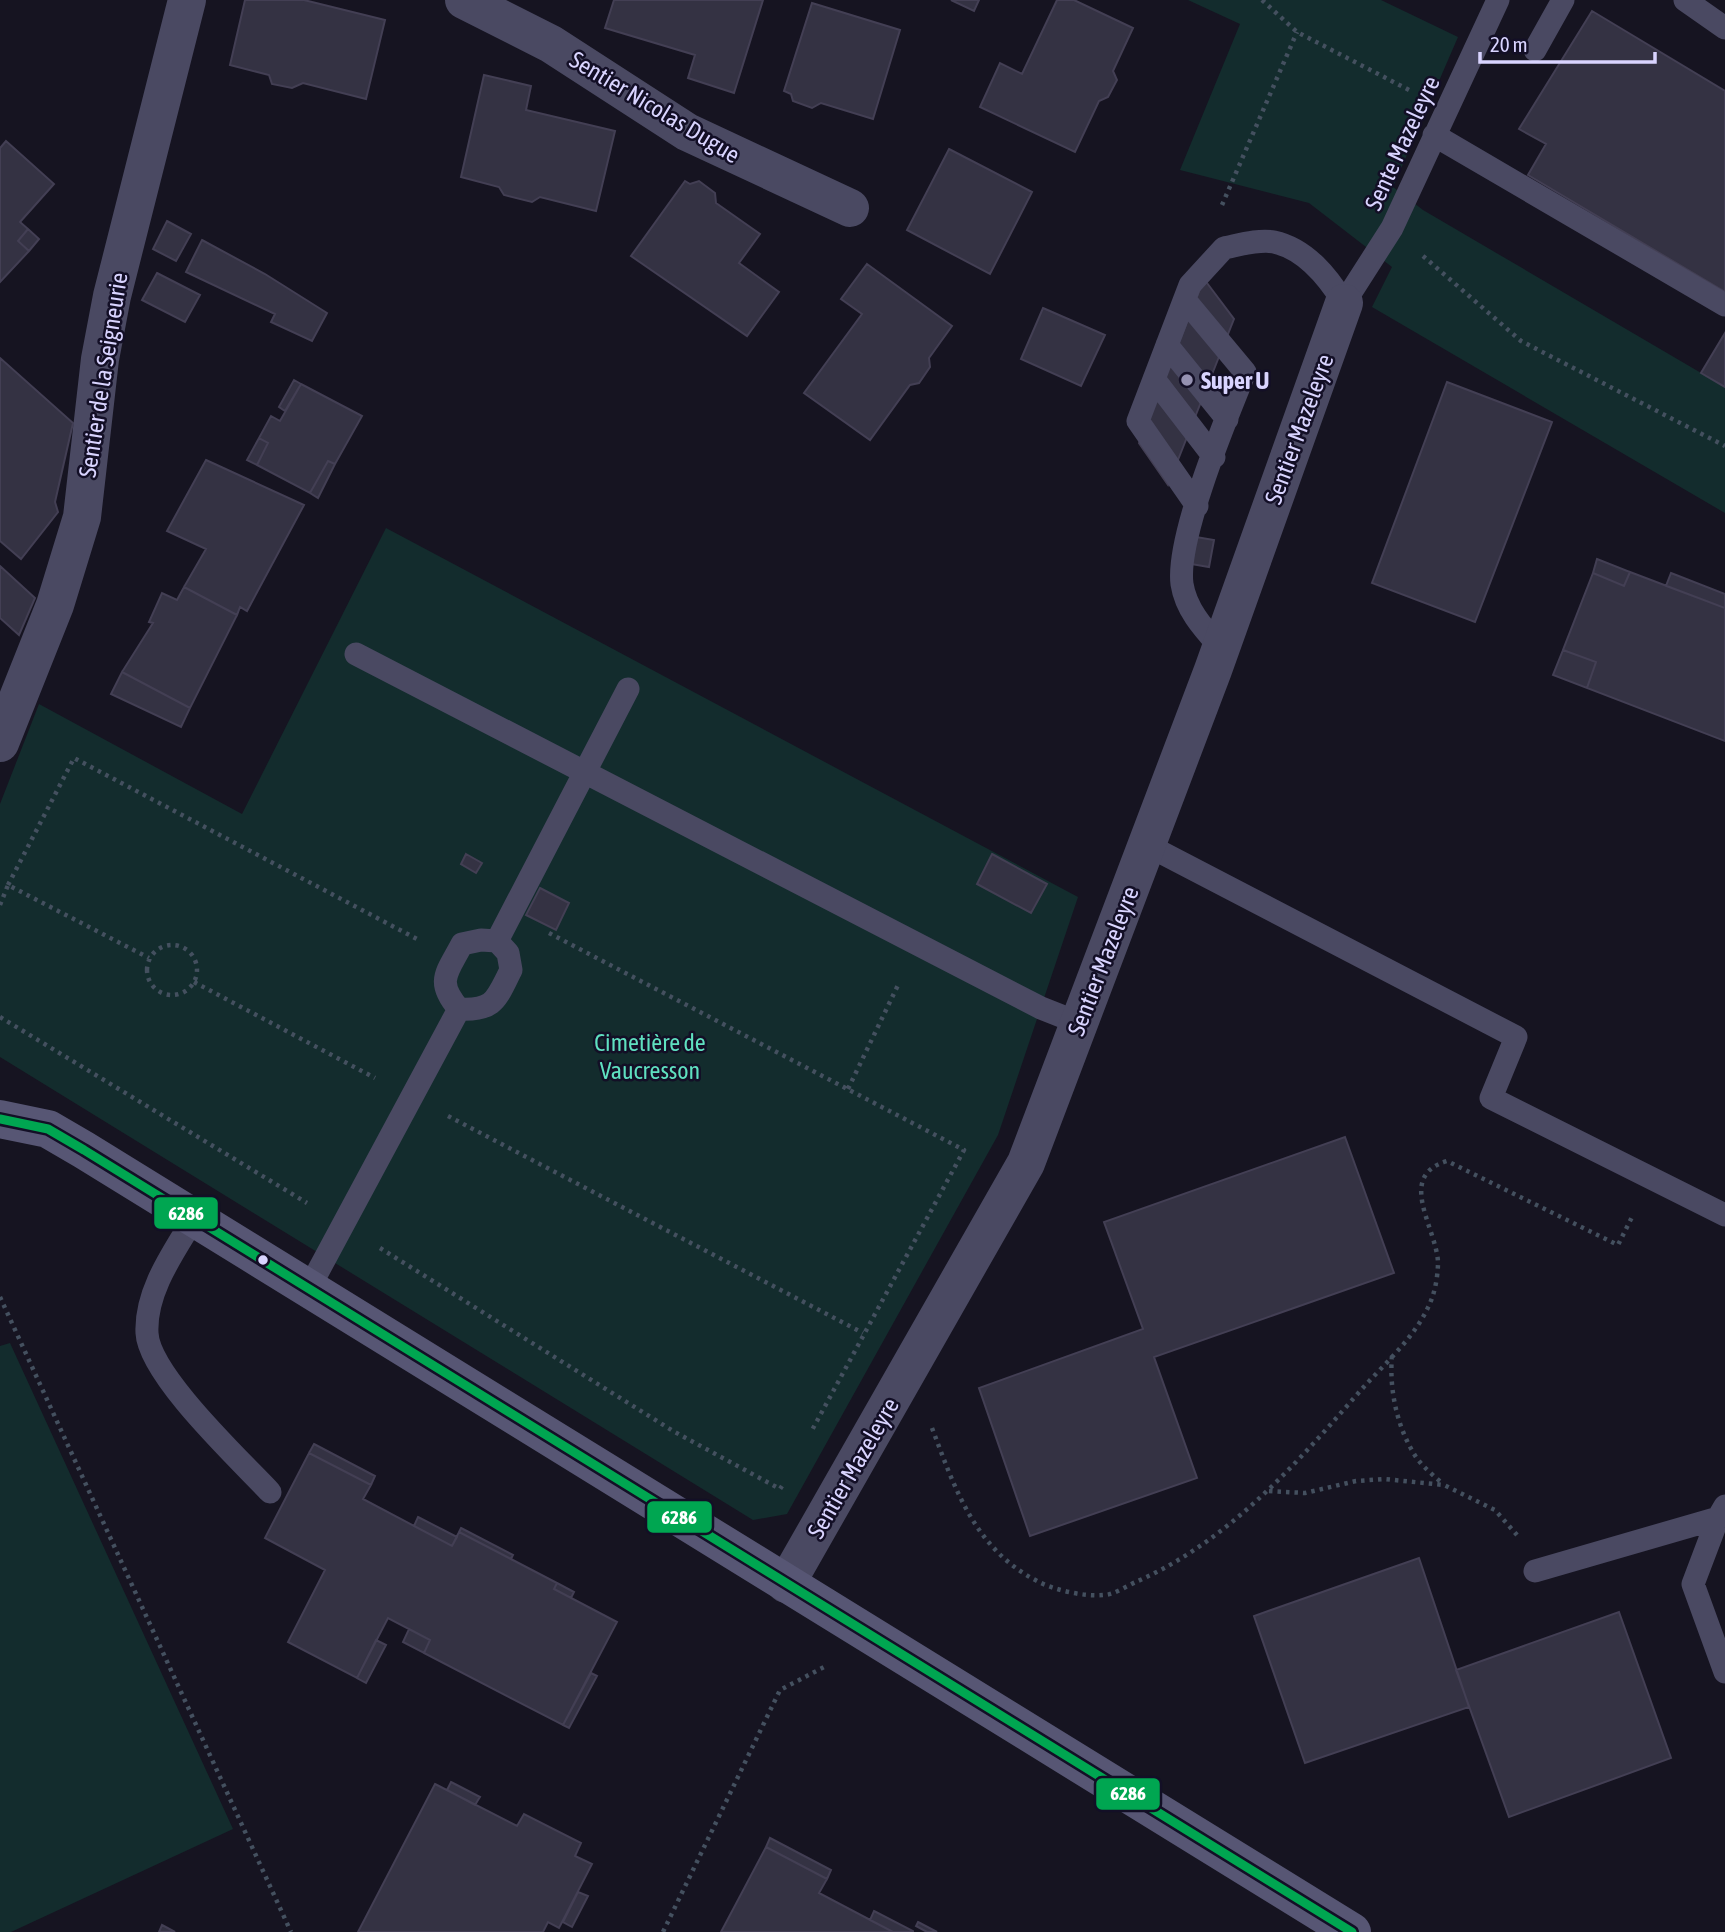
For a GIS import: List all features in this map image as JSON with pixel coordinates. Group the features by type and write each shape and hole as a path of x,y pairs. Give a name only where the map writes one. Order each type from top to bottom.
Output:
{"street":[{"name":"Sentier de la Seigneurie","path":"0,743 55,605 82,517 100,359 112,296 187,0"},
{"name":"Sentier Nicolas Dugue","path":"464,0 551,44 687,132 849,208"},
{"name":"Sentier Mazeleyre","path":"786,1584 1026,1163 1221,648 1344,303"},
{"path":"0,1119 48,1129 1352,1932"}],"lane":[{"name":"Sente Mazeleyre","path":"1344,303 1392,228 1498,0"},
{"path":"1535,50 1563,0"},
{"path":"1685,0 1725,28"},
{"path":"1434,135 1725,305"},
{"path":"1197,506 1138,421 1190,285 1224,248 1274,242 1309,259 1331,282 1344,303"},
{"path":"1185,300 1245,372 1189,523 1182,584 1198,623 1221,648"},
{"path":"1167,345 1227,419"},
{"path":"1154,379 1214,457"},
{"path":"356,654 1041,1008 1079,1023"},
{"path":"496,941 628,689"},
{"path":"1147,845 1516,1037 1491,1098 1725,1215"},
{"path":"481,940 496,941 508,953 511,970 493,1004 478,1010 459,1009 446,995 443,979 454,959 461,944 481,940"},
{"path":"308,1290 459,1009"},
{"path":"193,1220 163,1269 147,1333 157,1362 189,1405 270,1492"},
{"path":"1540,1570 1721,1512"},
{"path":"1721,1512 1693,1584 1725,1672"}],"path":[{"path":"1262,0 1297,32 1446,109"},
{"path":"1224,248 1219,213 1297,32"},
{"path":"1392,228 1521,341 1725,446"},
{"path":"0,905 74,758 454,959"},
{"path":"8,886 149,958"},
{"path":"511,914 964,1150 806,1441"},
{"path":"166,945 178,945 196,960 198,972 194,982 186,991 177,995 156,990 149,981 149,958 166,945"},
{"path":"848,1089 918,945"},
{"path":"194,982 863,1333"},
{"path":"0,1017 344,1225 673,1431 780,1489 787,1477"},
{"path":"910,1368 949,1473 973,1522 990,1547 1017,1571 1042,1583 1105,1595 1174,1565 1233,1522 1284,1477 1415,1330 1432,1299 1437,1277 1438,1260 1420,1193 1423,1177 1434,1165 1447,1161 1618,1245 1651,1178"},
{"path":"0,1297 291,1932"},
{"path":"1392,1356 1390,1381 1405,1435 1416,1457 1444,1485 1495,1510 1540,1570"},
{"path":"1268,1490 1305,1493 1356,1481 1384,1479 1444,1485"},
{"path":"663,1932 780,1690 835,1661 861,1631"}],"green space":[{"path":"1188,0 1381,0 1458,37 1393,187 1423,210 1725,387 1725,513 1372,307 1392,267 1309,203 1180,170 1240,24"},
{"name":"Cimetière de Vaucresson","path":"386,528 1078,897 998,1135 787,1514 753,1520 0,1057 0,804 39,704 242,814"},
{"path":"10,1343 233,1829 11,1932 0,1932 0,1346"}],"building":[{"path":"245,0 304,0 385,20 366,99 303,83 292,88 272,84 269,75 230,65"},
{"path":"614,0 763,0 734,93 688,78 695,55 605,28"},
{"path":"951,0 979,0 974,11"},
{"path":"1057,0 1074,0 1133,28 1113,71 1117,80 1108,97 1099,101 1075,152 980,107 1000,63 1022,74"},
{"path":"812,3 900,30 873,119 821,103 812,108 793,101 791,94 784,91"},
{"path":"1592,11 1725,91 1725,292 1528,175 1546,144 1519,129"},
{"path":"484,75 531,86 526,110 615,131 596,211 540,197 532,202 504,195 499,187 461,177"},
{"path":"6,141 54,184 20,222 28,229 18,241 29,251 0,282 0,148"},
{"path":"949,149 1032,192 990,274 907,230"},
{"path":"685,181 690,184 699,181 715,193 716,203 760,234 739,263 779,292 747,336 631,256"},
{"path":"167,221 191,234 176,261 153,249"},
{"path":"28,229 39,239 29,251 18,241"},
{"path":"202,240 265,274 327,313 312,341 271,322 275,314 186,272"},
{"path":"867,264 952,326 929,358 930,367 919,383 910,385 870,440 804,393 862,314 841,299"},
{"path":"157,273 200,295 185,322 142,300"},
{"path":"1204,279 1234,319 1168,485 1139,443"},
{"path":"1043,308 1105,335 1081,386 1021,359"},
{"path":"1725,333 1725,387 1701,373"},
{"path":"0,358 73,423 55,502 58,512 21,559 0,541"},
{"path":"294,380 301,384 285,411 279,407"},
{"path":"1447,382 1552,422 1475,622 1372,583"},
{"path":"301,384 362,416 335,464 328,461 310,493 257,465 268,443 259,438 271,416 280,421"},
{"path":"259,438 268,443 257,465 247,460"},
{"path":"206,460 304,505 247,611 240,607 237,615 184,587 206,549 167,531"},
{"path":"328,461 335,464 318,498 310,493"},
{"path":"1196,537 1214,540 1209,567 1191,564"},
{"path":"1597,559 1630,572 1624,586 1593,573"},
{"path":"0,566 35,598 19,635 0,618"},
{"path":"1630,572 1725,608 1725,741 1587,688 1596,662 1563,650 1593,573 1624,586"},
{"path":"1671,573 1725,594 1725,608 1666,586"},
{"path":"184,587 237,615 190,708 122,672 153,623 149,622 162,593 177,600"},
{"path":"1563,650 1596,662 1587,688 1553,675"},
{"path":"122,672 190,708 181,727 111,694"},
{"path":"466,854 482,863 476,873 461,864"},
{"path":"992,854 1047,884 1031,913 977,884"},
{"path":"540,888 569,903 556,930 526,915"},
{"path":"1345,1137 1394,1273 1154,1357 1197,1478 1030,1536 979,1388 1143,1329 1104,1222"},
{"path":"314,1444 375,1476 371,1485 309,1453"},
{"path":"309,1453 371,1485 363,1499 452,1546 459,1532 557,1583 554,1589 617,1622 563,1725 424,1653 430,1640 388,1618 357,1678 288,1642 325,1570 265,1538"},
{"path":"418,1517 457,1537 452,1546 414,1526"},
{"path":"461,1528 513,1555 511,1559 459,1532"},
{"path":"1419,1558 1469,1707 1305,1763 1254,1616"},
{"path":"557,1583 574,1592 571,1598 554,1589"},
{"path":"1619,1612 1671,1758 1509,1817 1456,1670"},
{"path":"409,1629 430,1640 424,1653 403,1642"},
{"path":"376,1640 386,1645 366,1683 357,1678"},
{"path":"591,1673 597,1676 569,1728 563,1725"},
{"path":"451,1782 480,1797 475,1805 447,1790"},
{"path":"435,1784 517,1826 524,1814 581,1843 575,1856 592,1864 559,1928 548,1922 543,1932 358,1932"},
{"path":"770,1838 831,1870 827,1879 766,1847"},
{"path":"766,1847 827,1879 819,1893 893,1932 721,1932"},
{"path":"578,1892 588,1896 572,1927 563,1922"},
{"path":"874,1911 913,1932 893,1932 870,1920"},
{"path":"918,1922 937,1932 927,1932 916,1926"},
{"path":"162,1925 175,1932 159,1932"}],"transit line":[{"name":"6286","path":"0,1119 48,1129 84,1150 1352,1932"}],"place":[{"name":"Super U","path":"1187,380"}]}
